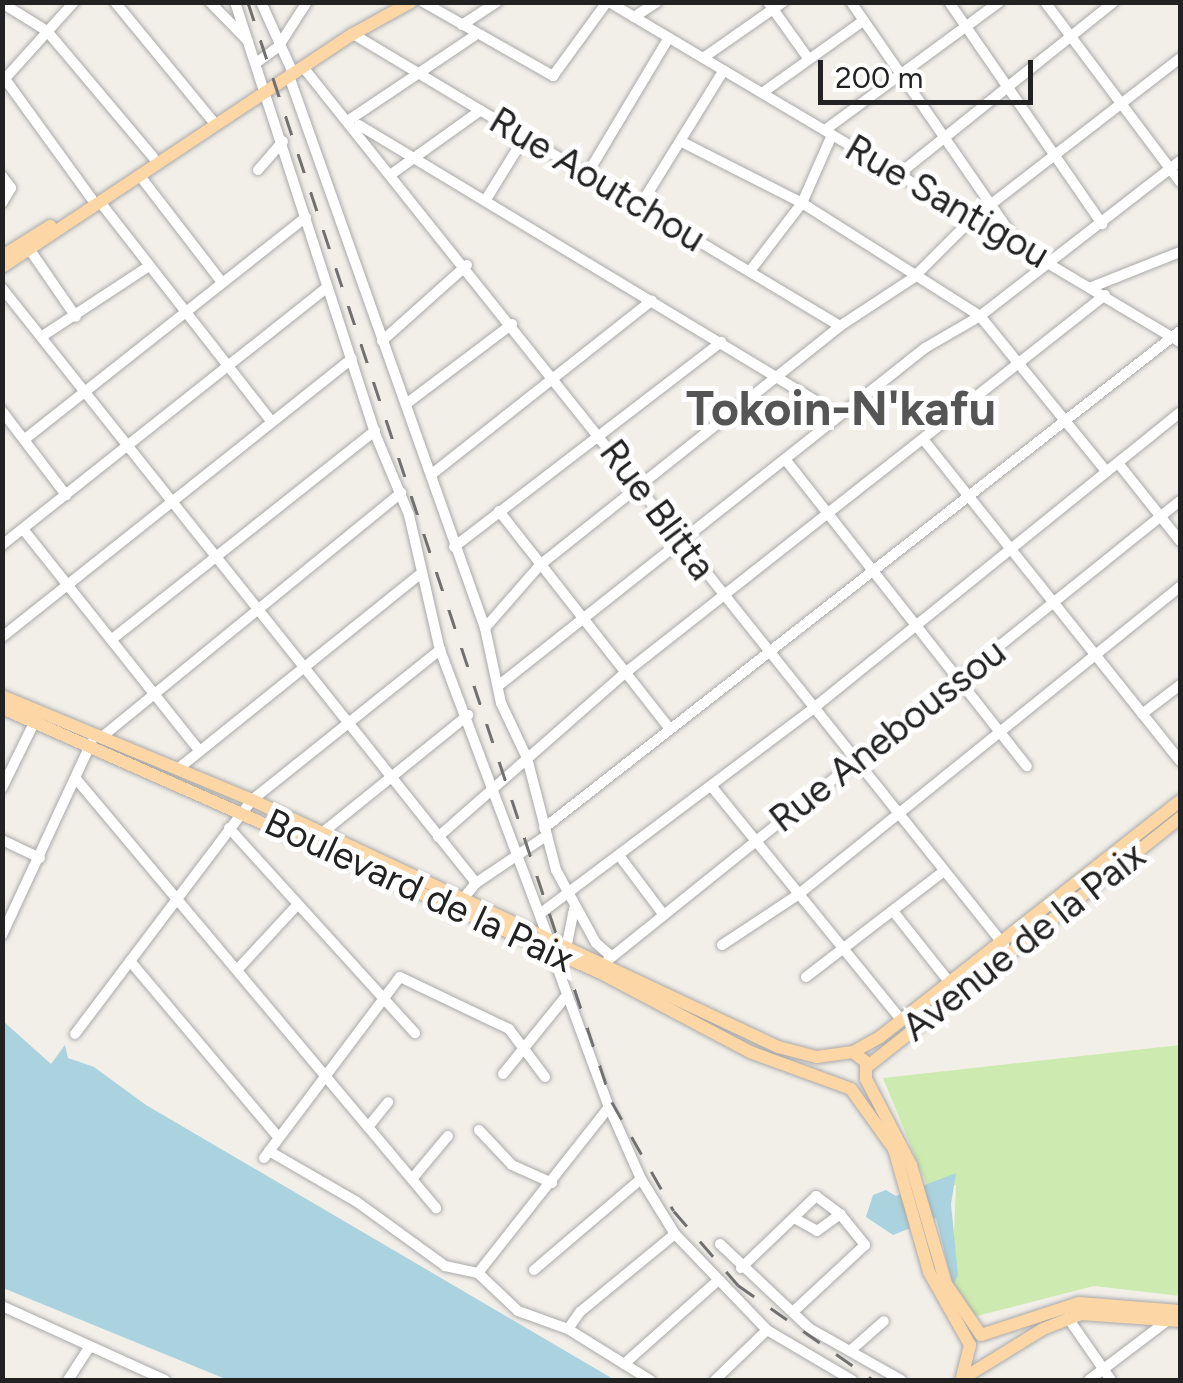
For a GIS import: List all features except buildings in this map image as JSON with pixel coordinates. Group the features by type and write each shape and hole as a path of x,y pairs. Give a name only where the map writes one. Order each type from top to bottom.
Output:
{"main road":[{"path":"293,71 396,2"},
{"path":"2,267 153,157 412,2"},
{"path":"6,249 140,176 263,89"},
{"name":"Boulevard de la Paix","path":"2,696 248,805 458,905 556,948 606,965 790,1052 837,1057"},
{"name":"Boulevard de la Paix","path":"2,708 178,768 248,805 322,833 458,905"},
{"path":"833,1078 837,1057 853,1052 902,1021 950,983 1006,948 1180,801"},
{"name":"Avenue de la Paix","path":"850,1089 1006,948 1180,818"},
{"name":"Boulevard de la Paix","path":"606,965 692,1024 762,1057 833,1078 850,1089"},
{"path":"692,1024 699,1009"},
{"path":"853,1052 867,1073 906,1165 935,1273 974,1356 994,1364 1002,1352 1068,1318 1102,1311 1177,1317"},
{"path":"850,1089 906,1165"},
{"path":"935,1273 1002,1352"},
{"path":"960,1380 986,1335 1080,1302 1177,1317"}],"street":[{"path":"74,2 4,80 272,422"},
{"path":"114,2 212,120"},
{"path":"210,2 249,42"},
{"path":"235,2 284,141 327,288 401,494 418,576 440,650 468,714 515,860 556,948 567,996 641,1180 675,1234 716,1282 767,1330 852,1380"},
{"path":"262,2 278,47 293,71 382,342 432,474 484,628 498,686 526,758 545,832 571,903 606,965"},
{"path":"256,63 278,47 307,2"},
{"path":"423,2 474,36 549,75 608,2"},
{"path":"462,25 497,2"},
{"name":"Rue Santigou","path":"608,2 1177,336"},
{"path":"634,17 656,2"},
{"path":"949,2 1102,224"},
{"path":"750,270 802,203 828,133 899,74 1000,2"},
{"path":"1046,2 1122,104 1176,165 1180,182"},
{"path":"899,174 1114,2"},
{"path":"2,3 48,31 153,157"},
{"path":"853,3 1017,242"},
{"path":"703,58 775,5 808,58"},
{"path":"762,93 863,21"},
{"name":"Rue Aoutchou","path":"353,34 840,326"},
{"path":"474,36 350,119 779,376 839,416"},
{"path":"586,176 668,39"},
{"path":"484,628 540,565 840,326 913,278 972,219 1180,58"},
{"path":"638,208 724,70"},
{"name":"Rue Blitta","path":"293,71 350,119 641,484 679,542 766,652 815,706 1006,948"},
{"path":"393,173 481,110"},
{"path":"485,201 524,138"},
{"path":"258,170 284,141"},
{"path":"682,142 802,203 913,278 980,316 1106,472"},
{"path":"498,686 924,348 980,316 1176,165"},
{"path":"2,176 11,188 2,204"},
{"path":"140,176 220,280"},
{"path":"25,439 182,310 306,216"},
{"path":"30,250 76,317"},
{"path":"1092,286 1180,252"},
{"path":"382,342 466,265"},
{"path":"44,336 149,266"},
{"path":"2,288 131,443 476,883"},
{"path":"4,541 230,368 327,288"},
{"path":"438,836 492,793 526,758 625,673 1105,295"},
{"path":"432,474 652,300"},
{"path":"406,404 512,324"},
{"path":"458,905 476,883 515,860 766,652 1063,418 1177,336"},
{"path":"454,547 598,431 721,342"},
{"path":"2,637 352,358"},
{"path":"2,411 66,495"},
{"path":"541,913 571,903 620,858 1180,413"},
{"path":"111,640 375,430"},
{"path":"924,439 1180,761"},
{"path":"785,459 1027,766"},
{"path":"1118,463 1180,541"},
{"path":"2,935 97,740 401,494"},
{"name":"Rue Aneboussou","path":"606,965 663,914 1180,501"},
{"path":"499,511 670,730"},
{"path":"23,528 198,748"},
{"path":"178,768 198,748 418,576"},
{"path":"722,945 799,894 1000,734 1093,654 1180,588"},
{"path":"75,1034 248,805 440,650"},
{"path":"1142,714 1180,685"},
{"path":"322,833 468,714"},
{"path":"2,788 35,721"},
{"path":"77,780 436,1208"},
{"path":"712,787 902,1021"},
{"path":"229,828 381,1002 416,1033"},
{"path":"2,840 40,858"},
{"path":"620,858 663,914"},
{"path":"806,977 944,871"},
{"path":"556,948 571,903"},
{"path":"238,970 297,905"},
{"path":"893,911 950,983"},
{"path":"130,961 278,1138"},
{"path":"545,1077 528,1047 500,1024 407,977 398,979 266,1154 358,1202 434,1260 460,1274 478,1273 518,1311 568,1329 650,1380"},
{"path":"502,1074 567,996"},
{"path":"368,1127 388,1102"},
{"path":"478,1273 609,1107"},
{"path":"479,1130 512,1165 552,1184"},
{"path":"412,1179 448,1136"},
{"path":"534,1270 641,1180"},
{"path":"741,1268 816,1196 840,1214 866,1245 794,1311"},
{"path":"794,1218 818,1231 840,1214"},
{"path":"568,1329 580,1312 675,1234"},
{"path":"720,1244 741,1268 809,1328 901,1380"},
{"path":"624,1364 716,1282"},
{"path":"2,1306 164,1380"},
{"path":"1089,1380 1177,1317"},
{"path":"1068,1318 1111,1380"},
{"path":"850,1351 884,1321"},
{"path":"715,1380 767,1330"},
{"path":"68,1380 90,1346"},
{"path":"821,1380 832,1370"}],"green space":[{"path":"1180,1045 1180,1296 1094,1286 973,1317 952,1287 956,1185 928,1188 883,1078"}],"water":[{"path":"3,1021 51,1064 65,1045 68,1058 94,1067 146,1105 615,1380 228,1380 3,1288"},
{"path":"956,1173 951,1204 958,1275 953,1285 936,1218 893,1235 866,1217 873,1195 886,1190 896,1196"}],"railway":[{"path":"248,2 612,1102 674,1211 738,1285 873,1380"}],"district":[{"name":"Tokoin-N'kafu","path":"841,409"}]}
